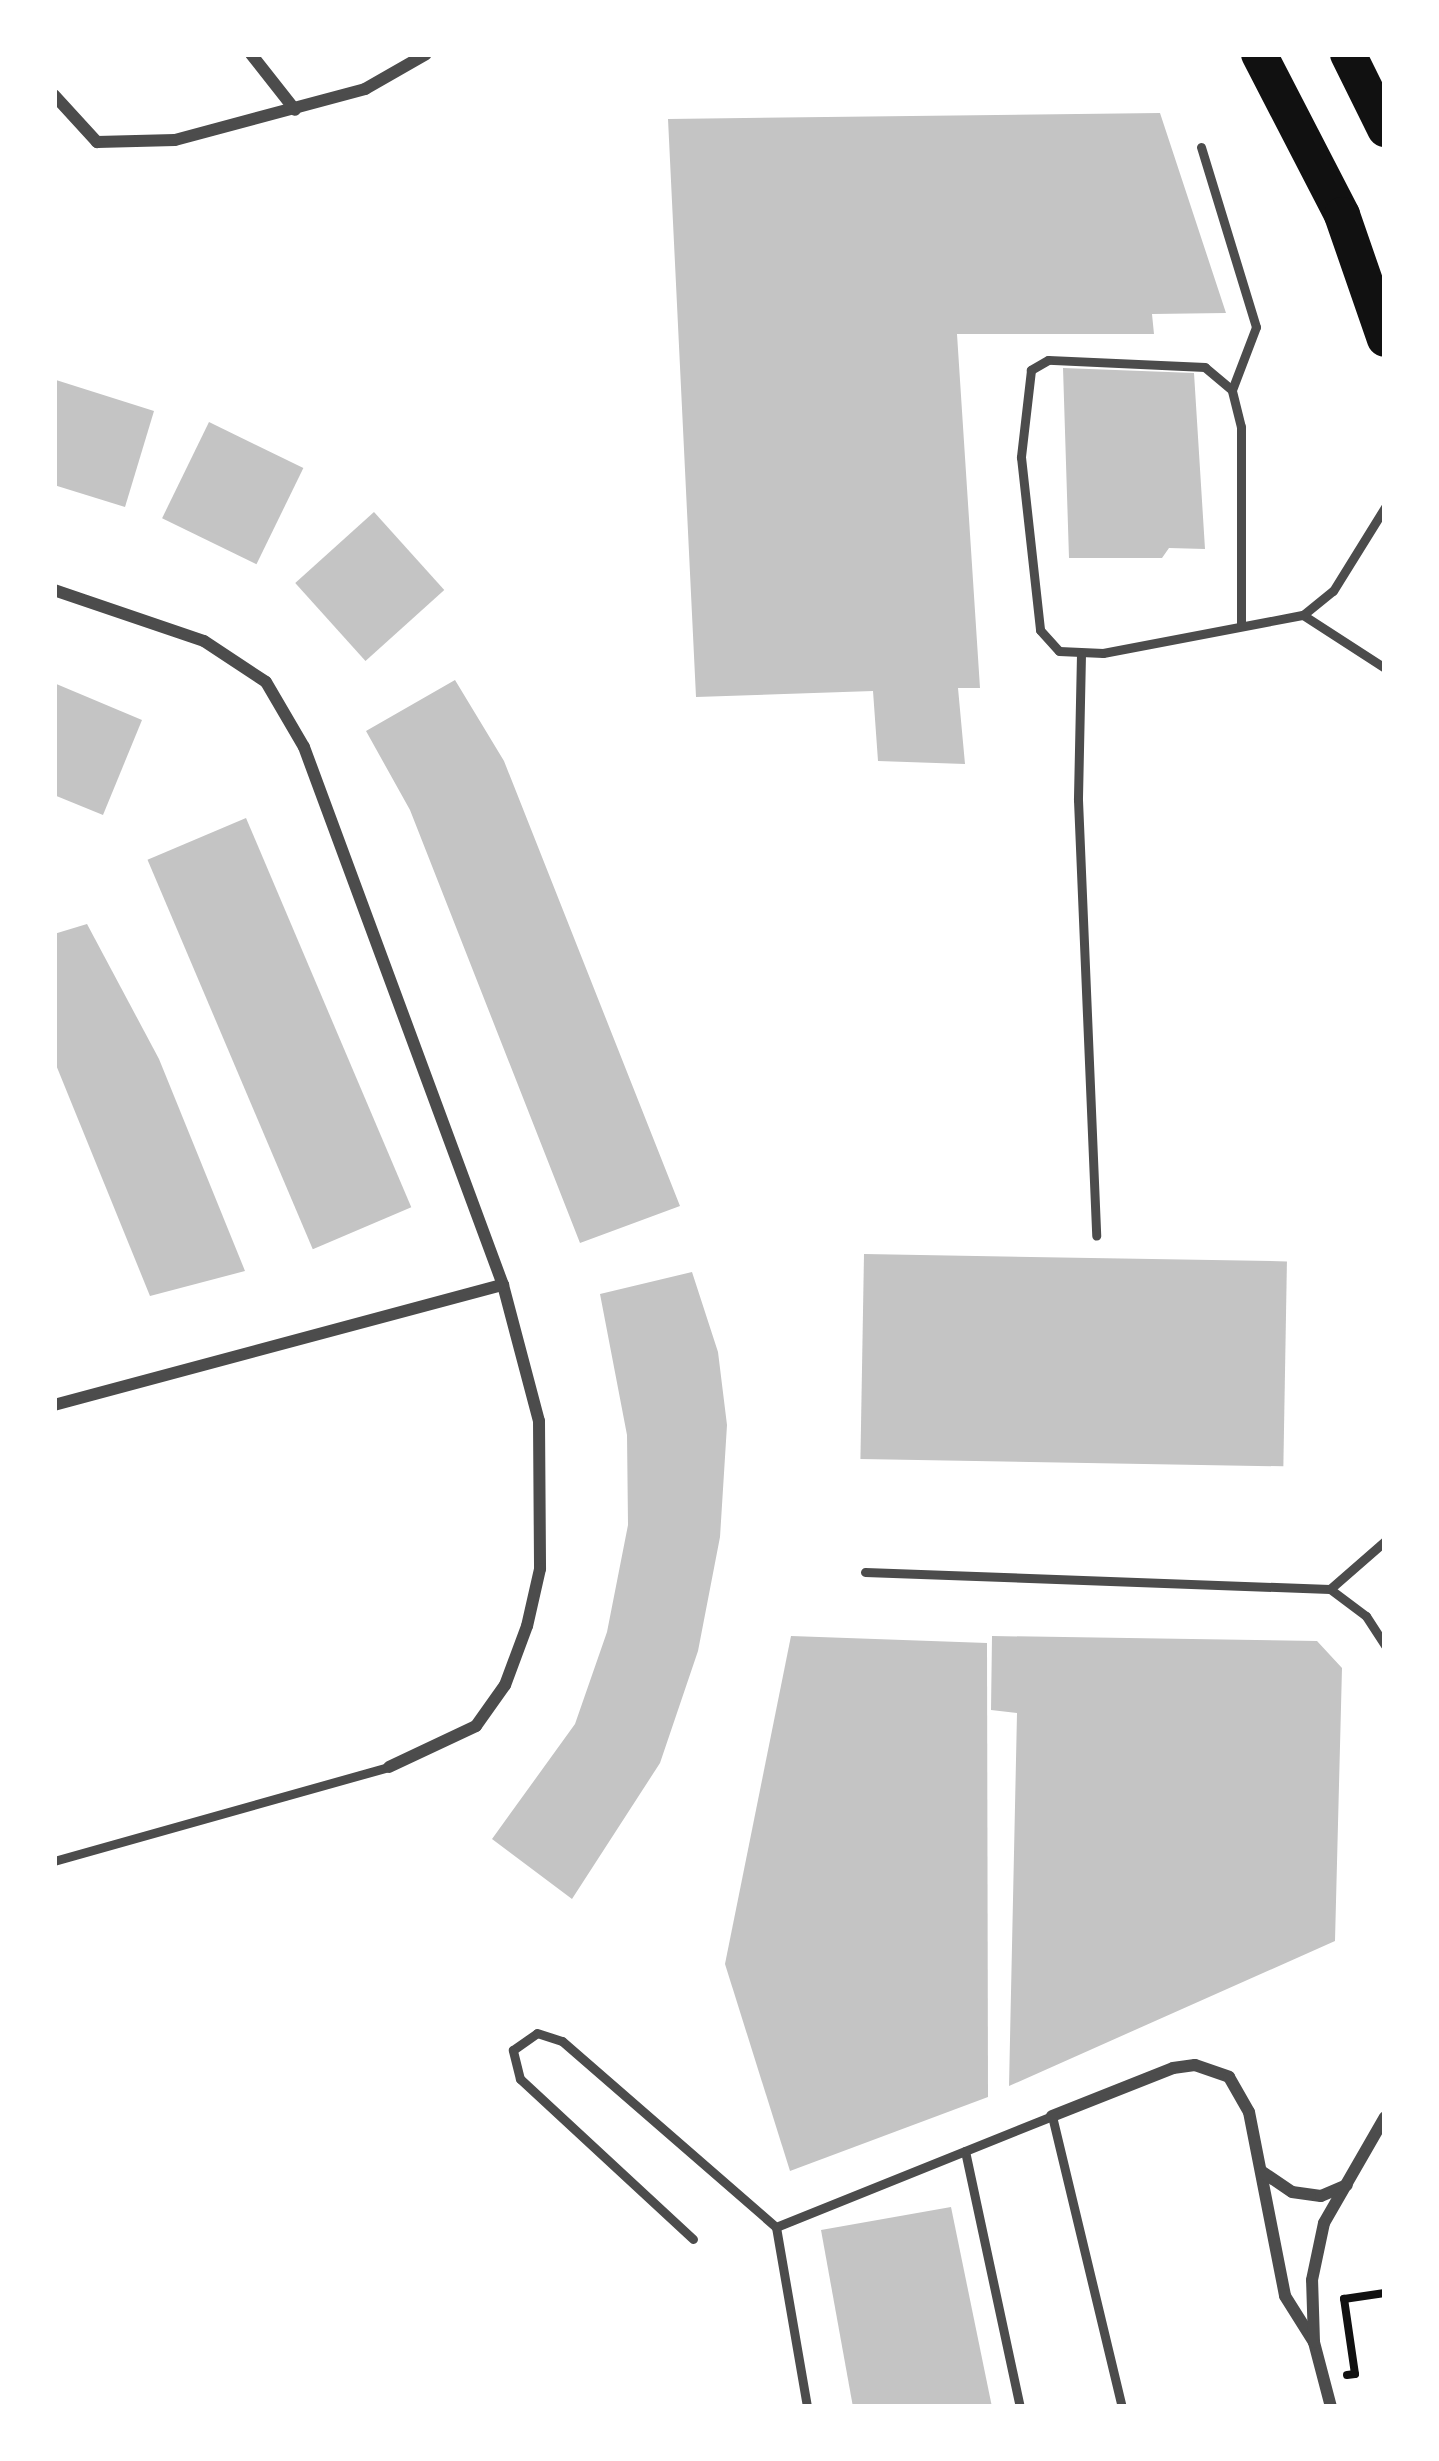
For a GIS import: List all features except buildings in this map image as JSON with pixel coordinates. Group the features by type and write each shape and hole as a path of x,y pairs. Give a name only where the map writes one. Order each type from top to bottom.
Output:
{"highway":[{"path":"1259,54 1342,215 1385,339"},
{"path":"1348,54 1385,129"}],"street":[{"path":"251,54 295,110"},
{"path":"54,95 97,142 133,145 295,110 365,89 426,54"},
{"path":"54,590 204,641 266,682 304,747 502,1285 539,1421 540,1569 505,1685 476,1726 388,1767"},
{"path":"54,1405 502,1285"},
{"path":"1052,2116 1195,2066 1229,2077 1249,2112 1285,2296 1314,2342"},
{"path":"1331,2407 1314,2342 1312,2280 1324,2223 1385,2117"},
{"path":"1261,2171 1292,2192 1321,2195 1347,2185"}],"lane":[{"path":"1201,147 1256,327 1232,390 1241,427 1241,624"},
{"path":"1232,390 1205,367 1048,360 1031,370 1022,457 1040,630 1059,652 1081,654 1303,615 1334,591 1385,507"},
{"path":"1303,615 1385,668"},
{"path":"1081,654 1078,800 1096,1236"},
{"path":"865,1572 1330,1588 1385,1540"},
{"path":"1330,1588 1385,1645"},
{"path":"54,1861 388,1767"},
{"path":"693,2239 520,2079 513,2050 537,2033 562,2041 776,2227 807,2407"},
{"path":"776,2227 1052,2116 1122,2407"},
{"path":"965,2151 1020,2407"}],"path":[{"path":"1354,2374 1344,2299 1385,2293"}]}
